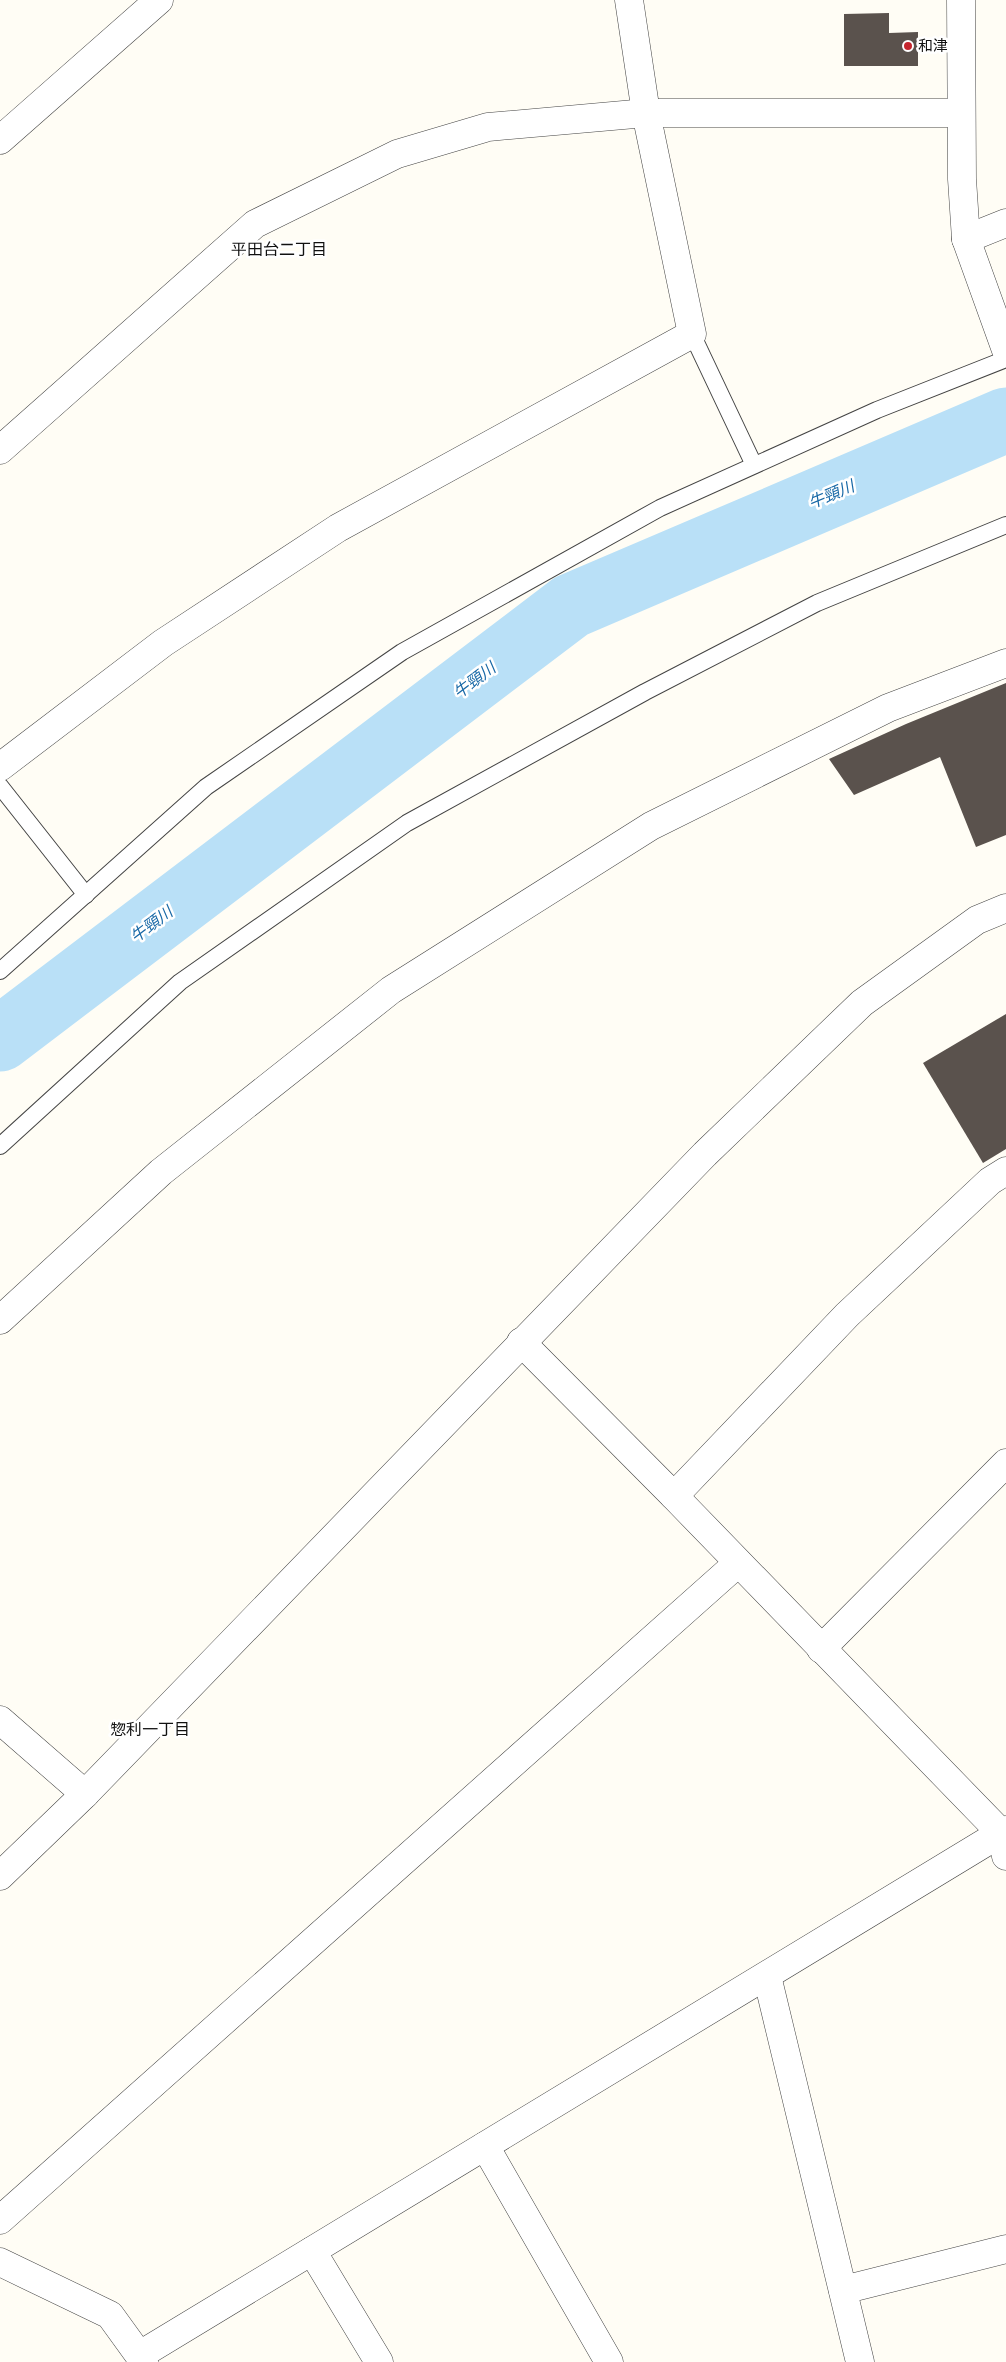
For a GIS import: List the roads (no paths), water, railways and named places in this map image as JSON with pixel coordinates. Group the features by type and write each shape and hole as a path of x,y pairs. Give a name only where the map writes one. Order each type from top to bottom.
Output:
{"street":[{"path":"0,140 159,0"},
{"path":"0,767 163,643 338,528 692,334 646,113 629,0"},
{"path":"961,0 962,179 966,239 1005,350"},
{"path":"0,450 256,224 397,154 488,127 646,113 961,113"},
{"path":"966,239 1006,223"},
{"path":"0,1320 161,1172 391,990 651,826 888,708 1006,663"},
{"path":"0,1876 85,1794 705,1154 862,1003 977,920 1006,908"},
{"path":"674,1496 847,1315 990,1181 1006,1171"},
{"path":"0,2262 110,2315 142,2359 312,2251 767,1976 1004,1840 674,1496 521,1342"},
{"path":"821,1649 1006,1463"},
{"path":"0,2220 738,1563"},
{"path":"0,1720 85,1794"},
{"path":"767,1976 860,2362"},
{"path":"485,2146 609,2362"},
{"path":"843,2290 1006,2249"},
{"path":"312,2251 379,2362"}],"lane":[{"path":"692,334 754,465"},
{"path":"0,972 206,787 402,652 660,508 1005,350"},
{"path":"0,1146 180,982 407,822 645,692 817,603 1006,524"},
{"path":"0,786 86,895"}],"waterway":[{"name":"牛頸川","path":"0,1039 571,606 1006,420"}],"place":[{"name":"和津","path":"908,46"}],"district":[{"name":"平田台二丁目","path":"279,249"},
{"name":"惣利一丁目","path":"150,1729"}]}
